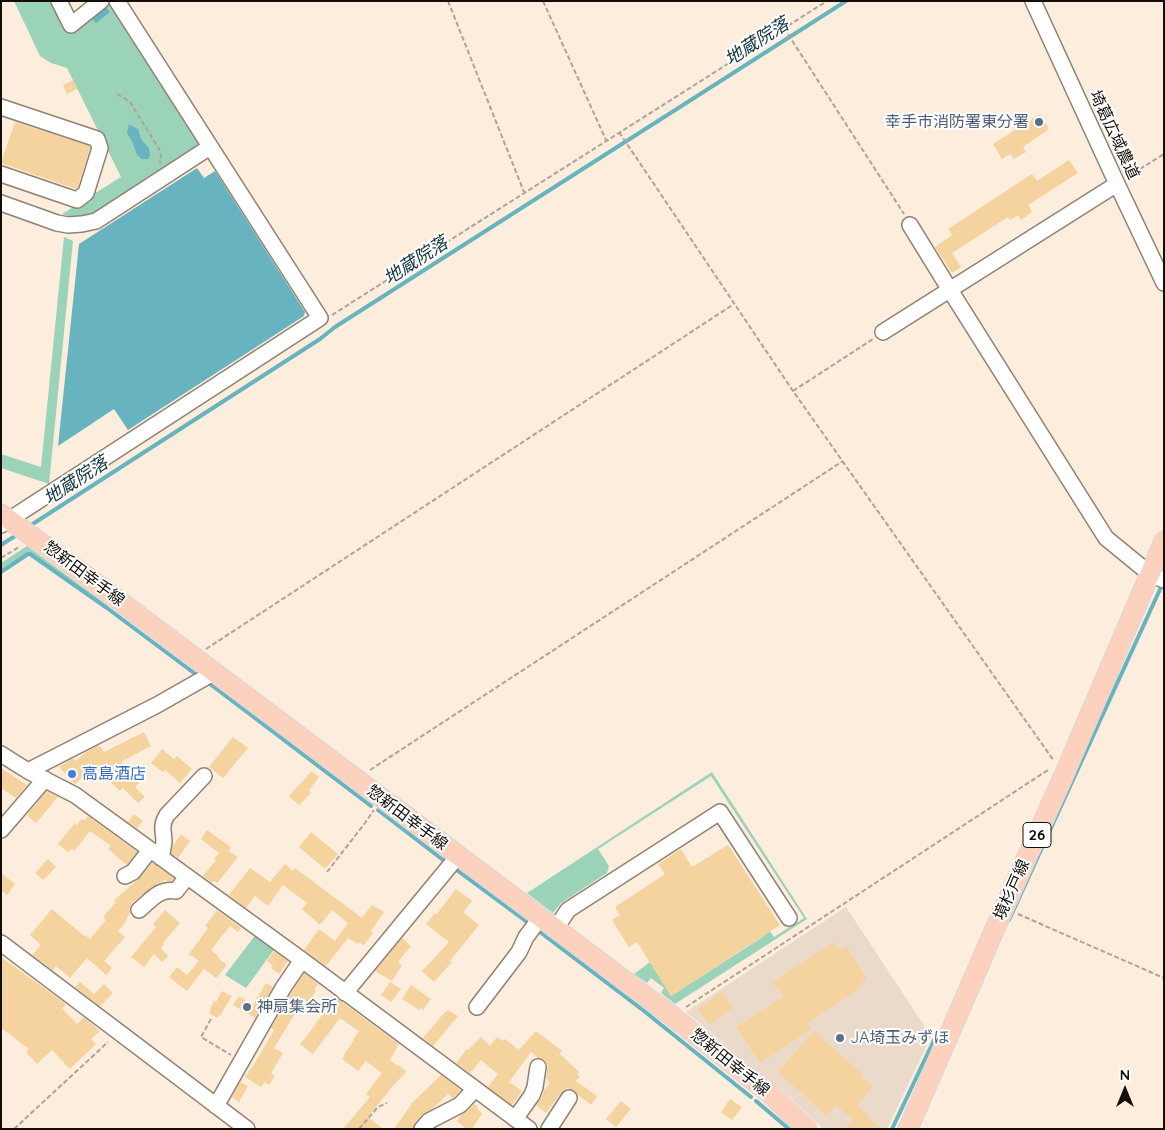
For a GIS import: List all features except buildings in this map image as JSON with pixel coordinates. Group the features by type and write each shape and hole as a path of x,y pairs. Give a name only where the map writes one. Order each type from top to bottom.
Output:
{"main road":[{"name":"惣新田幸手線","path":"15,526 215,672 672,1016 769,1093 808,1129"},
{"name":"境杉戸線","path":"908,1129 1004,908 1157,577 1164,541"}],"street":[{"path":"59,1 71,25 101,1"},
{"path":"15,526 320,318 117,1"},
{"name":"埼葛広域農道","path":"1033,1 1116,184 1164,283"},
{"path":"1,107 97,139 100,148 86,193 77,200 1,174"},
{"path":"1,203 57,223 68,225 96,221 210,147"},
{"path":"883,332 1116,184"},
{"path":"910,225 1106,538 1157,577"},
{"path":"28,771 157,705 215,672"},
{"path":"1,754 75,796 302,960 529,1129"},
{"path":"125,876 156,854 164,842 163,821 167,814 204,776"},
{"path":"1,830 44,779"},
{"path":"477,1007 519,952 526,937 720,812 789,918"},
{"path":"345,993 458,856"},
{"path":"139,910 156,895 169,890 176,891 187,877"},
{"path":"1,944 247,1129"},
{"path":"216,1106 283,988 302,960"},
{"path":"515,1118 532,1095 538,1067"},
{"path":"422,1129 428,1121 460,1105 475,1089"},
{"path":"549,1129 569,1098"}],"path":[{"path":"448,1 524,192"},
{"path":"543,1 606,140"},
{"path":"320,318 330,316 827,1"},
{"path":"784,28 910,225"},
{"path":"117,94 130,102 159,149 161,160 158,167"},
{"path":"619,132 793,391 1057,764"},
{"path":"1116,184 1164,154"},
{"path":"194,657 734,304"},
{"path":"793,391 883,332"},
{"path":"356,779 843,461"},
{"path":"1,558 15,526"},
{"path":"672,1016 1048,770"},
{"path":"327,872 366,823 382,798"},
{"path":"1004,908 1164,978"},
{"path":"211,1019 201,1037 241,1061"},
{"path":"14,1129 118,1032"},
{"path":"359,1129 378,1107 387,1103"}],"shaded area":[{"path":"846,907 931,1036 887,1129 823,1129 783,1091 686,1012"}],"green space":[{"path":"14,1 53,1 69,32 106,3 114,5 200,139 198,148 95,214 77,219 62,214 121,177 67,68 51,63 40,56"},
{"path":"64,237 73,241 49,484 1,468 1,454 41,467"},
{"path":"27,546 110,607 28,553 1,571 1,563"},
{"path":"712,772 807,919 675,1004 661,993 664,988 651,978 647,983 634,974 650,962 671,996 770,931 774,937 804,918 711,776 598,849 609,866 607,873 561,903 553,913 527,893"},
{"path":"257,933 276,947 246,988 225,975"}],"water":[{"path":"104,5 110,12 96,23 90,16"},
{"path":"128,124 138,129 141,139 149,148 150,156 148,159 142,159 137,155 127,132"},
{"path":"197,168 204,178 215,171 305,312 304,316 128,430 114,409 58,446 79,244"}],"waterway":[{"name":"地蔵院落","path":"28,527 320,339 335,327 846,1"},
{"name":"地蔵院落","path":"1,545 18,534"},
{"path":"1,572 30,554 107,608 198,676"},
{"path":"1009,920 1162,585"},
{"path":"210,684 371,806"},
{"path":"378,810 447,863"},
{"path":"454,868 531,925"},
{"path":"536,929 644,1011 751,1097"},
{"path":"892,1129 935,1038"},
{"path":"756,1101 789,1129"}],"place":[{"name":"幸手市消防署東分署","path":"1039,122"},
{"name":"高島酒店","path":"72,774"},
{"name":"神扇集会所","path":"247,1007"},
{"name":"JA埼玉みずほ","path":"840,1038"}]}
